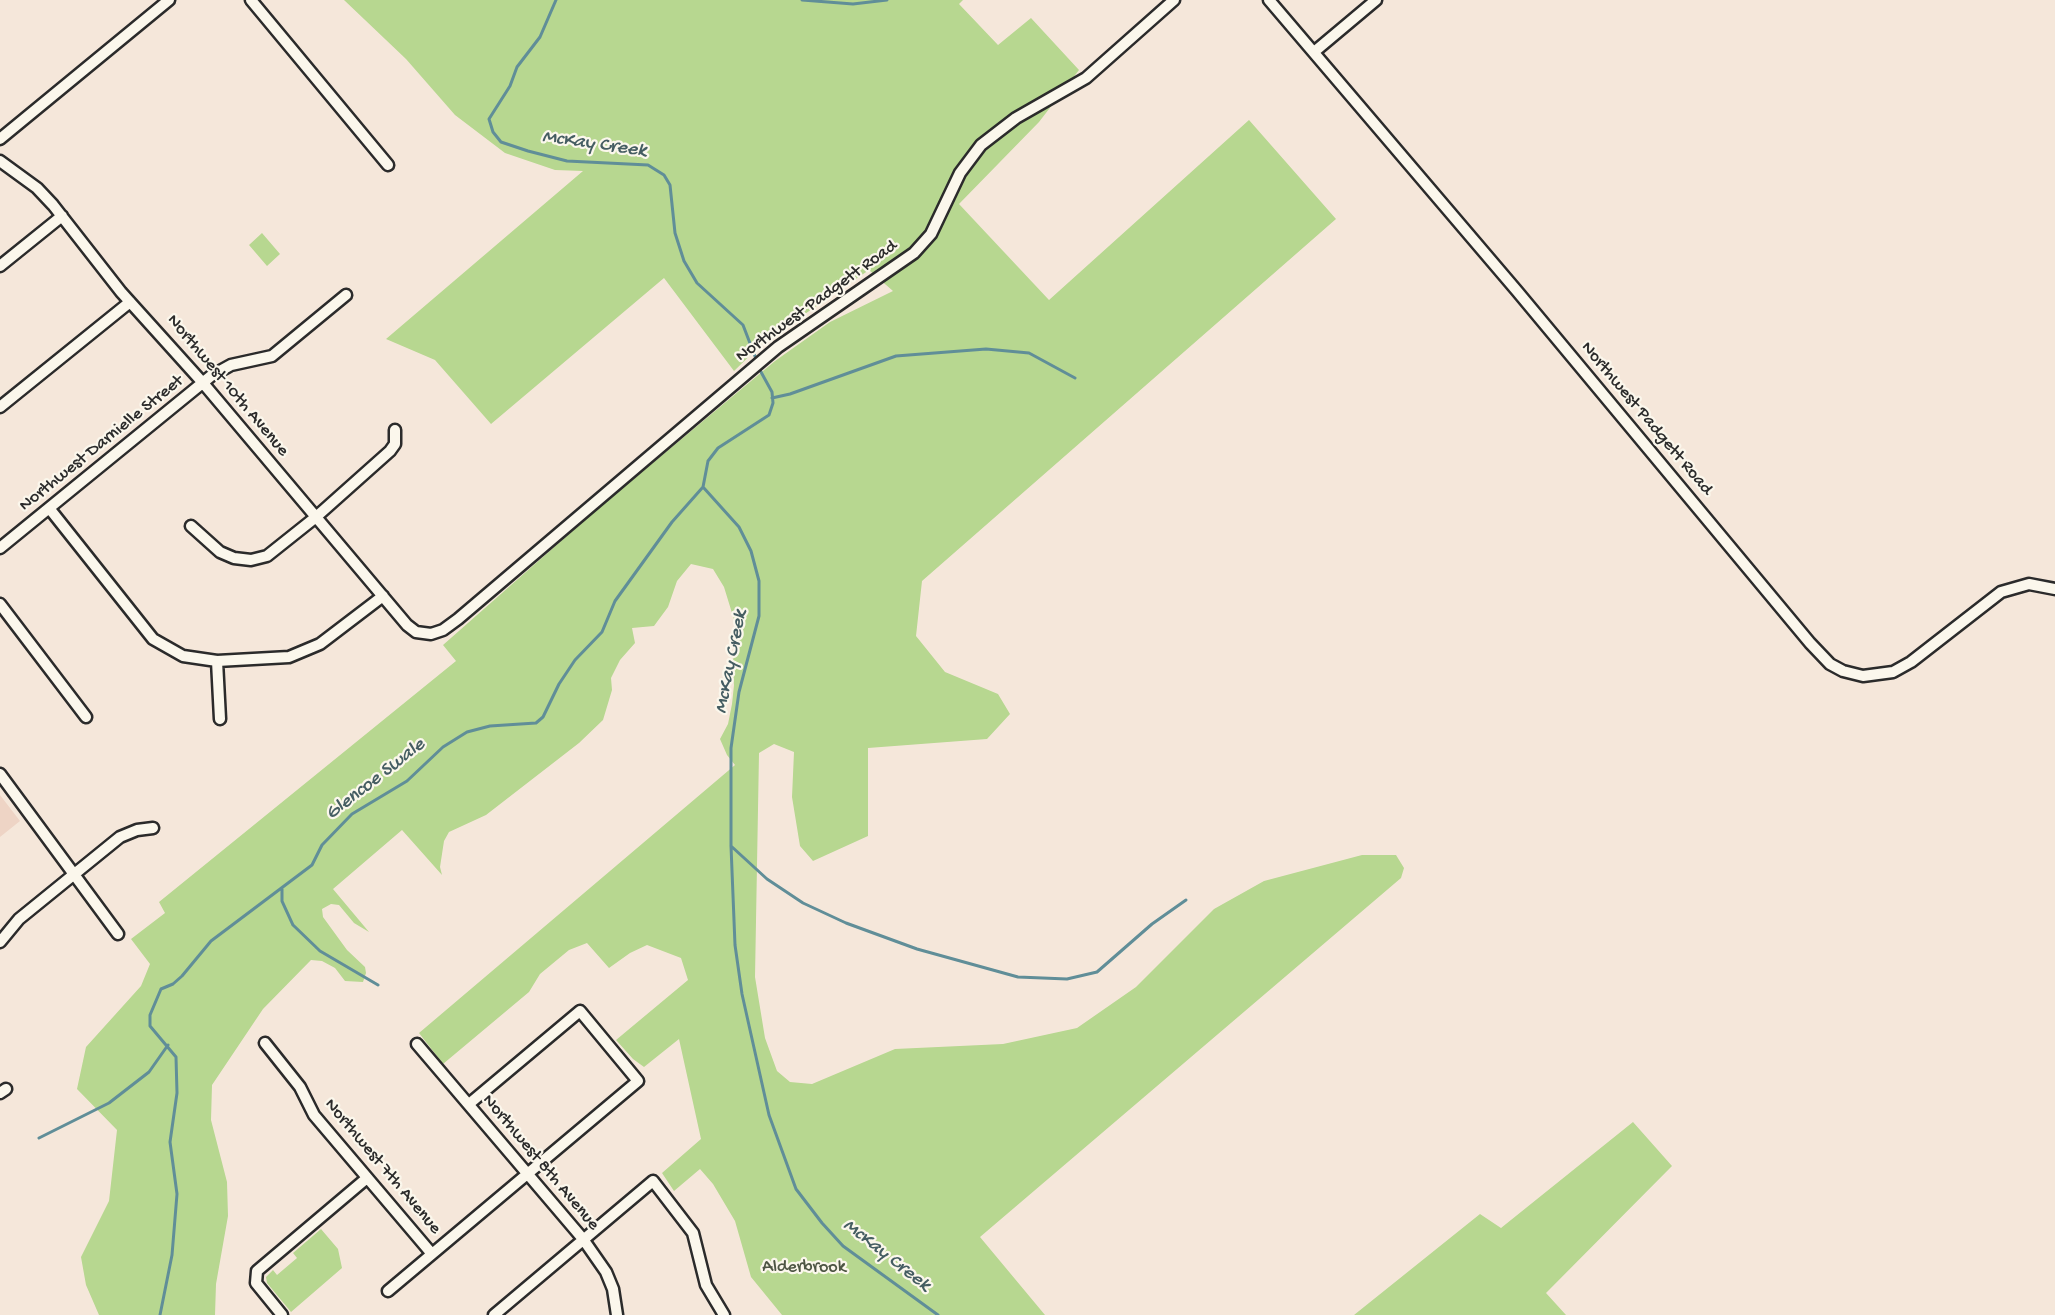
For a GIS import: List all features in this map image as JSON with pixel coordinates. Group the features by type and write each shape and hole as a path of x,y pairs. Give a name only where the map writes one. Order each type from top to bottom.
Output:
{"street":[{"path":"0,139 169,0"},
{"path":"250,0 388,165"},
{"name":"Northwest Padgett Road","path":"426,634 443,630 458,619 778,346 921,246 934,228 967,162 990,137 1028,111 1086,78 1174,0"},
{"name":"Northwest Padgett Road","path":"1269,0 1617,411 1810,644 1830,664 1843,671 1863,676 1893,672 1911,662 2001,592 2030,584 2055,589"},
{"path":"1314,52 1377,0"},
{"name":"Northwest 10th Avenue","path":"0,161 45,195 130,302 203,383 411,629 426,634"},
{"path":"0,266 62,216"},
{"name":"Northwest Darnielle Street","path":"0,548 203,383 225,367 272,356 346,295"},
{"path":"0,407 130,302"},
{"path":"190,526 220,552 234,558 251,560 267,556 316,517 393,448 395,430"},
{"path":"49,508 153,639 183,656 218,662 289,657 320,644 383,596"},
{"path":"0,604 86,717"},
{"path":"218,662 220,719"},
{"path":"0,774 118,934"},
{"path":"0,942 19,919 120,837 137,830 153,828"},
{"path":"388,1292 638,1081 580,1011 469,1104"},
{"name":"Northwest 7th Avenue","path":"265,1043 300,1087 314,1115 432,1254"},
{"name":"Northwest 8th Avenue","path":"417,1044 583,1239 606,1272 614,1289 617,1315"},
{"path":"282,1315 258,1286 255,1278 259,1269 367,1178"},
{"path":"494,1315 653,1181 693,1233 706,1285 724,1315"}],"shaded area":[{"path":"0,795 20,821 0,837"}],"green space":[{"name":"Alderbrook","path":"344,0 963,0 959,4 998,45 1031,18 1079,70 1039,122 959,204 1049,300 1249,120 1336,219 922,581 916,636 945,672 998,694 1010,714 987,739 868,748 868,836 813,861 800,846 792,797 794,752 774,744 759,753 755,977 765,1038 777,1071 790,1082 812,1084 895,1049 1003,1044 1077,1028 1136,987 1214,909 1264,881 1362,855 1396,855 1404,868 1401,878 980,1237 1045,1315 782,1315 751,1277 735,1221 713,1184 700,1169 674,1191 662,1173 701,1139 679,1039 644,1067 633,1059 616,1040 688,980 681,958 647,945 630,953 609,968 587,943 569,950 540,974 529,992 443,1064 419,1033 735,765 727,755 720,739 728,724 732,704 734,685 732,664 737,644 736,626 724,587 713,569 691,564 677,581 668,607 654,626 632,628 635,643 620,660 611,678 612,690 603,720 579,743 486,815 449,832 444,841 440,867 442,875 402,830 333,889 369,932 354,923 339,905 331,904 322,909 323,917 347,950 365,967 363,982 345,981 335,968 322,961 311,960 263,1009 212,1085 211,1120 227,1182 228,1216 216,1284 215,1315 99,1315 86,1285 81,1257 109,1201 117,1130 77,1089 86,1047 141,986 150,964 131,939 165,913 159,902 456,661 443,645 594,512 775,361 830,322 893,291 869,270 764,342 734,371 664,278 491,424 435,360 386,339 583,171 555,170 505,153 455,115 406,59"},
{"path":"262,233 280,254 267,266 249,245"},
{"path":"1633,1122 1672,1166 1546,1293 1566,1315 1354,1315 1480,1214 1501,1228"},
{"path":"321,1229 338,1249 342,1268 291,1312 267,1283 266,1277 273,1270 277,1275 297,1258 293,1253"}],"waterway":[{"name":"McKay Creek","path":"556,0 540,37 517,67 510,86 489,119 493,132 501,142 567,161 648,165 664,175 670,185 675,233 684,261 697,283 743,325 761,372 772,392 773,403 769,415 718,448 708,461 703,487 739,527 751,551 759,581 759,616 739,692 731,748 731,846 735,945 742,994 769,1115 796,1189 822,1223 843,1246 938,1315"},
{"path":"802,0 853,4 887,0"},
{"path":"772,398 790,394 896,356 986,349 1029,353 1075,378"},
{"name":"Glencoe Swale","path":"160,1315 172,1255 177,1194 170,1142 177,1093 176,1057 150,1026 150,1015 161,989 173,984 182,976 211,941 312,865 322,845 352,814 407,781 443,747 467,732 490,726 536,723 543,717 559,684 575,660 602,632 615,601 672,522 703,487"},
{"path":"731,846 767,879 803,903 846,923 917,949 1018,977 1067,979 1097,972 1152,924 1186,900"},
{"path":"282,889 282,901 293,925 320,951 378,985"},
{"path":"39,1138 109,1103 149,1072 168,1045"}]}
